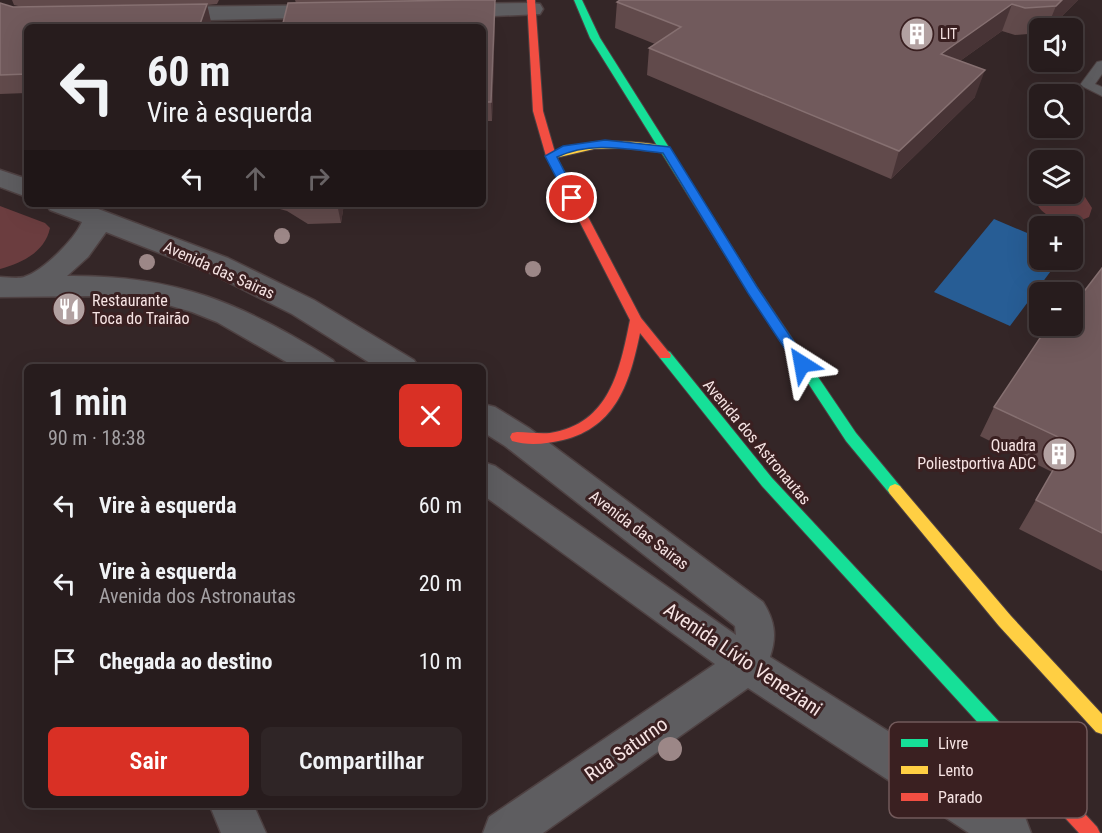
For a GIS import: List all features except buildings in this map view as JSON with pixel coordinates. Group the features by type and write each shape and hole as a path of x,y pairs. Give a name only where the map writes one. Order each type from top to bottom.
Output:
{"main road":[{"path":"578,0 595,38 753,290 851,437 1005,621 1102,726"},
{"name":"Avenida dos Astronautas","path":"531,4 538,111 551,156 636,320 767,482 989,722"},
{"path":"551,156 567,148 605,143 666,150"},
{"path":"518,437 551,438 579,430 597,420 618,394 625,374 636,320"},
{"name":"Avenida dos Astronautas","path":"1077,818 1091,833"}],"street":[{"path":"434,11 531,4"},
{"path":"140,14 352,12"},
{"path":"0,178 24,188"},
{"name":"Avenida das Sairas","path":"67,207 218,266 303,308 396,364"},
{"path":"15,287 69,260 92,233 97,220"},
{"path":"15,287 125,286 182,297 235,317 268,333 316,364"},
{"name":"Avenida das Sairas","path":"486,418 518,437 749,614 756,622 757,631 747,665"},
{"name":"Avenida Lívio Veneziani","path":"486,478 747,665 889,756"},
{"name":"Rua Saturno","path":"505,833 747,665"},
{"path":"233,808 244,833"},
{"name":"Avenida Lívio Veneziani","path":"986,818 1009,833"}],"lane":[{"path":"1102,65 1087,85 1102,92"}],"shaded area":[{"path":"1083,196 1092,208 1089,217 1083,220 1083,216 1049,216 1037,204 1083,204"},
{"path":"0,206 45,223 50,228 38,250 24,260 0,269"}],"water":[{"path":"994,219 1029,234 1029,270 1052,270 1043,282 1029,282 1029,300 1010,326 934,292"}],"traffic: fast":[{"path":"578,0 595,38 753,290 851,437 895,490"},
{"path":"665,355 767,482 988,722"}],"traffic: slow":[{"path":"551,156 594,145 622,145 666,150"},
{"path":"895,490 1005,621 1102,726"}],"traffic: jam":[{"path":"531,0 538,111 551,156 636,320 665,355"},
{"path":"517,437 550,438 572,433 590,424 614,396 627,360 636,320"},
{"path":"1077,818 1091,833"}],"place":[{"name":"LIT","path":"917,34"},
{"name":"Restaurante Toca do Trairão","path":"69,309"},
{"name":"Quadra Poliestportiva ADC","path":"1059,454"}],"route":[{"path":"572,198 551,156 567,148 605,143 666,150 802,364"}]}
